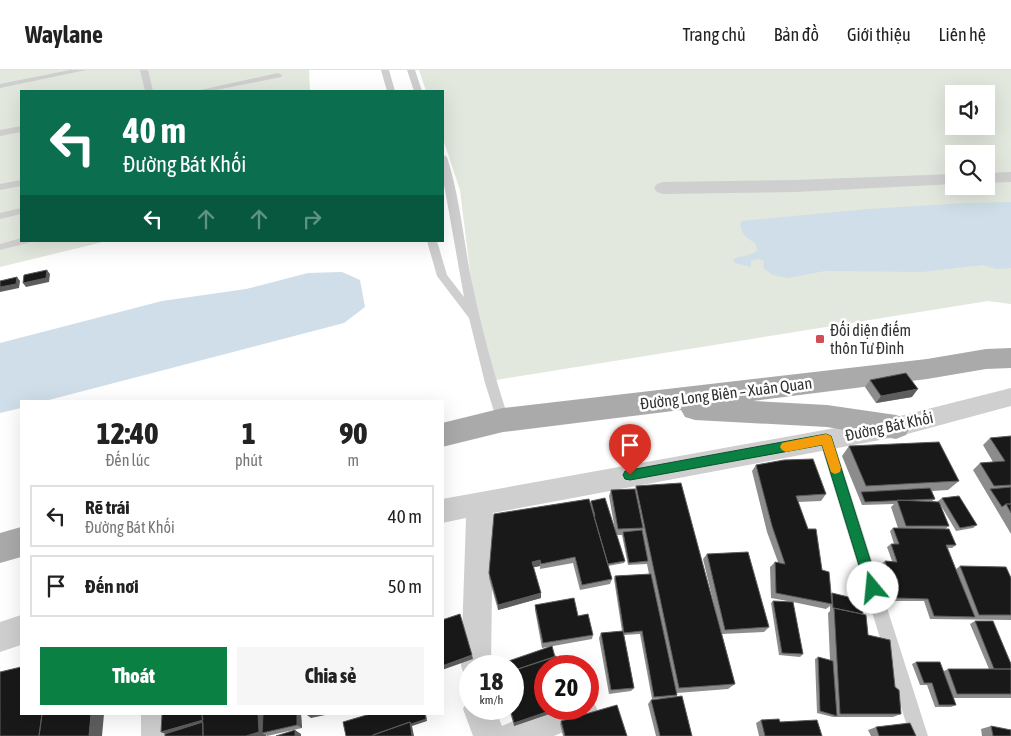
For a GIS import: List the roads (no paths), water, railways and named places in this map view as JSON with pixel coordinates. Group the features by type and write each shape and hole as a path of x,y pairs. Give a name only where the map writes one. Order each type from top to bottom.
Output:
{"main road":[{"name":"Đường Long Biên – Xuân Quan","path":"444,435 503,420 601,410 706,394 927,369 986,359 1011,358"},
{"path":"601,410 674,408 827,416 896,427"},
{"path":"0,548 20,542"}],"street":[{"path":"995,178 1011,177"},
{"path":"663,188 795,186 945,179"},
{"name":"Đường Bát Khối","path":"444,511 896,427 1011,397"},
{"path":"476,655 480,504"},
{"path":"0,637 20,630"},
{"path":"157,715 157,736"},
{"path":"483,720 489,736"},
{"path":"514,736 553,720"}],"lane":[{"path":"0,86 82,70"},
{"path":"144,70 149,90"},
{"path":"385,70 391,90"},
{"path":"411,70 418,90"},
{"path":"205,90 278,75"},
{"path":"0,133 20,129"},
{"path":"444,162 449,174 483,358 503,420"},
{"path":"0,187 20,182"},
{"path":"0,216 20,211"},
{"path":"0,247 20,242"},
{"path":"432,242 442,276 474,317"},
{"path":"826,439 919,736"}],"place":[{"name":"Đối diện điếm thôn Tư Đình","path":"820,339"}]}
